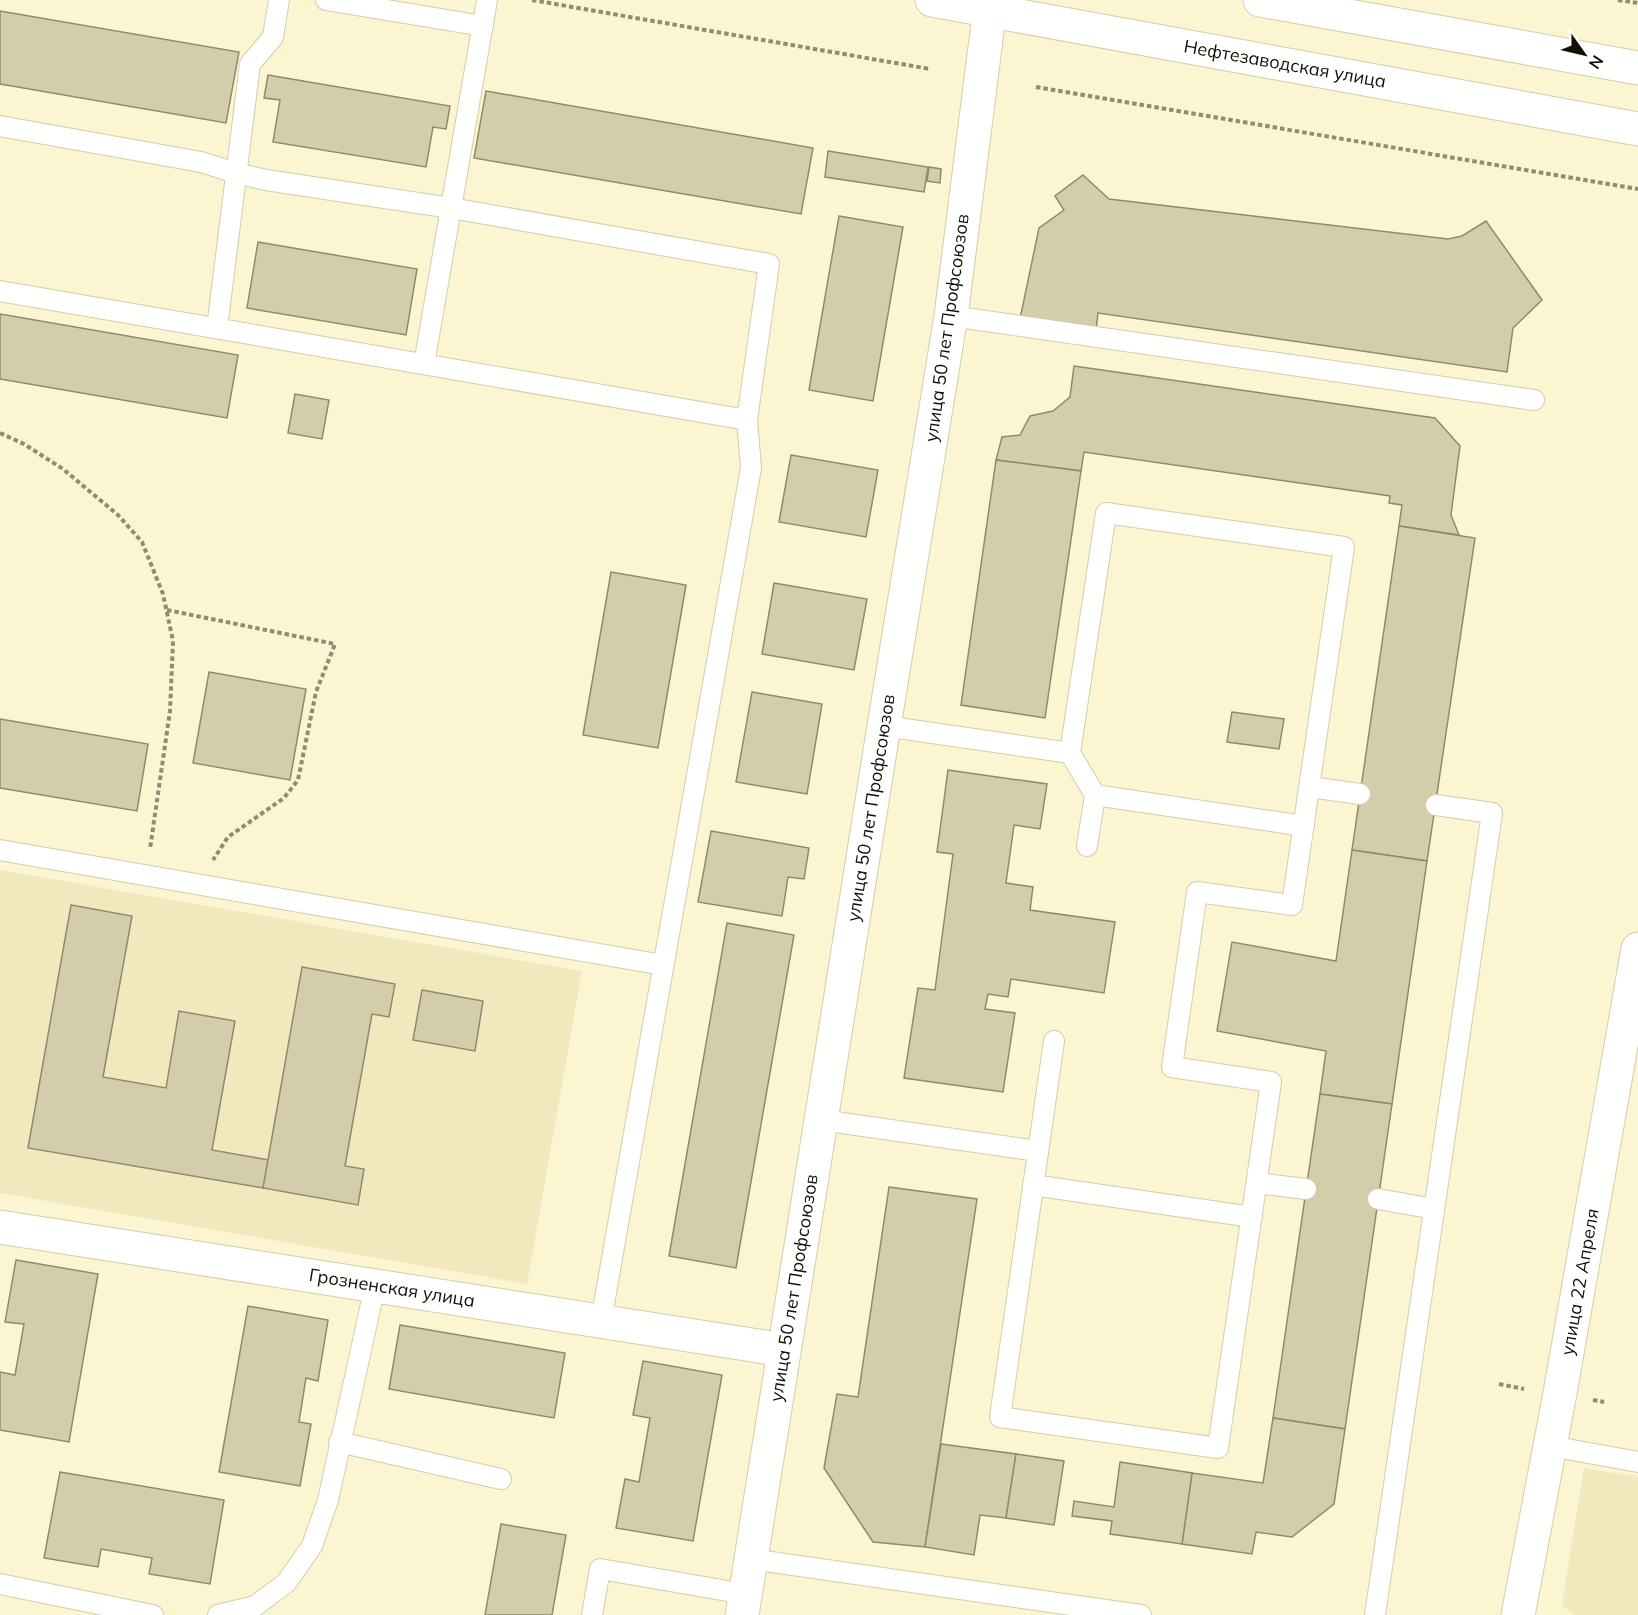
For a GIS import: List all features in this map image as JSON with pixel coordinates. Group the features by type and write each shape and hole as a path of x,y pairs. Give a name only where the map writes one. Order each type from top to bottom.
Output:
{"street":[{"name":"Нефтезаводская улица","path":"932,0 991,5 1638,129"},
{"path":"1260,0 1638,68"},
{"name":"улица 50 лет Профсоюзов","path":"743,1604 951,316 991,5"},
{"name":"улица 22 Апреля","path":"1518,1615 1638,949"},
{"name":"Грозненская улица","path":"0,1227 784,1350"}],"lane":[{"path":"217,328 250,64 273,37 279,0"},
{"path":"326,0 483,26"},
{"path":"424,364 487,0"},
{"path":"0,126 201,162 266,180 451,208 769,264 747,420 751,468 601,1321"},
{"path":"0,291 747,420"},
{"path":"951,316 1534,400"},
{"path":"1054,1041 1000,1417 1218,1448 1271,1082 1172,1067 1197,892 1292,905 1344,547 1106,513 1070,753 1095,795 1087,846"},
{"path":"884,726 1070,753"},
{"path":"1310,787 1360,794"},
{"path":"1095,795 1304,826"},
{"path":"1375,1615 1492,813 1436,805"},
{"path":"0,850 663,964"},
{"path":"821,1120 1038,1151"},
{"path":"1257,1183 1306,1189"},
{"path":"1033,1185 1252,1217"},
{"path":"1378,1199 1434,1209"},
{"path":"218,1615 255,1606 286,1583 312,1546 328,1500 375,1286"},
{"path":"339,1442 501,1479"},
{"path":"1550,1446 1638,1462"},
{"path":"750,1559 1141,1615"},
{"path":"592,1615 600,1569 743,1604"},
{"path":"0,1584 153,1615"}],"path":[{"path":"532,0 930,69"},
{"path":"1618,0 1638,3"},
{"path":"1036,87 1638,189"},
{"path":"0,433 24,444 63,469 118,515 142,542 163,594 174,641 170,711 145,875"},
{"path":"167,610 335,644 316,692 298,780 284,798 228,837 214,858 208,886"},
{"path":"1499,1384 1524,1389"}],"shaded area":[{"path":"0,870 582,971 527,1284 0,1193"},
{"path":"1584,1468 1638,1477 1638,1615 1574,1615 1562,1605"}],"building":[{"path":"0,11 239,52 226,123 0,84"},
{"path":"268,75 450,106 446,129 433,127 426,167 273,142 280,100 264,98"},
{"path":"486,91 813,148 801,214 474,158"},
{"path":"828,151 928,167 924,192 825,177"},
{"path":"929,167 941,169 940,183 927,181"},
{"path":"1083,175 1109,199 1448,239 1462,236 1486,221 1542,300 1513,328 1507,372 1098,313 1096,331 1020,319 1039,228 1064,210 1055,196"},
{"path":"839,216 903,227 873,401 809,390"},
{"path":"258,242 417,269 406,335 247,308"},
{"path":"0,314 238,355 227,418 0,379"},
{"path":"1074,366 1435,418 1460,446 1451,515 1459,535 1399,526 1402,505 1389,503 1390,496 1084,452 1081,471 996,460 1002,437 1020,435 1030,416 1053,411 1070,397"},
{"path":"295,394 329,400 322,439 288,433"},
{"path":"791,455 878,470 866,537 779,522"},
{"path":"996,460 1081,471 1045,718 961,705"},
{"path":"1399,526 1475,538 1427,861 1352,850"},
{"path":"611,572 686,585 658,748 583,735"},
{"path":"774,583 867,599 854,670 762,654"},
{"path":"209,672 306,689 290,780 193,763"},
{"path":"752,692 822,704 807,794 736,782"},
{"path":"1232,712 1284,719 1279,749 1227,742"},
{"path":"0,719 148,744 137,811 0,788"},
{"path":"948,770 1047,784 1040,829 1014,825 1006,883 1033,887 1030,910 1115,922 1104,993 1011,979 1008,997 988,994 985,1009 1015,1013 1003,1092 904,1078 918,988 935,990 953,854 937,852"},
{"path":"711,831 809,848 804,879 788,877 782,916 698,902"},
{"path":"1352,850 1427,861 1392,1104 1320,1094 1326,1051 1217,1031 1232,942 1336,961"},
{"path":"71,905 132,916 103,1077 166,1088 179,1011 235,1021 212,1150 269,1160 263,1188 28,1148"},
{"path":"727,923 794,935 736,1268 669,1256"},
{"path":"302,967 395,984 389,1017 372,1014 345,1166 364,1169 358,1205 263,1188"},
{"path":"422,990 483,1001 475,1051 413,1040"},
{"path":"1320,1094 1392,1104 1345,1429 1273,1418"},
{"path":"889,1187 977,1199 925,1547 873,1542 824,1468 837,1394 858,1397"},
{"path":"16,1260 98,1274 69,1442 0,1430 0,1372 15,1375 24,1324 5,1322"},
{"path":"248,1306 328,1320 318,1381 306,1378 299,1422 311,1424 300,1486 219,1472"},
{"path":"400,1325 565,1353 554,1418 389,1389"},
{"path":"643,1361 722,1375 693,1541 616,1528 625,1479 639,1482 650,1418 633,1415"},
{"path":"1273,1418 1345,1429 1334,1504 1292,1537 1256,1532 1252,1554 1182,1544 1192,1473 1263,1483"},
{"path":"941,1444 1016,1454 1006,1518 980,1515 974,1555 925,1547"},
{"path":"1016,1454 1064,1461 1054,1525 1006,1518"},
{"path":"1120,1462 1192,1473 1182,1544 1110,1534 1112,1521 1072,1516 1074,1501 1114,1507"},
{"path":"60,1472 224,1500 210,1584 149,1574 152,1558 101,1549 98,1567 44,1558"},
{"path":"501,1524 566,1535 552,1615 485,1615"}]}
